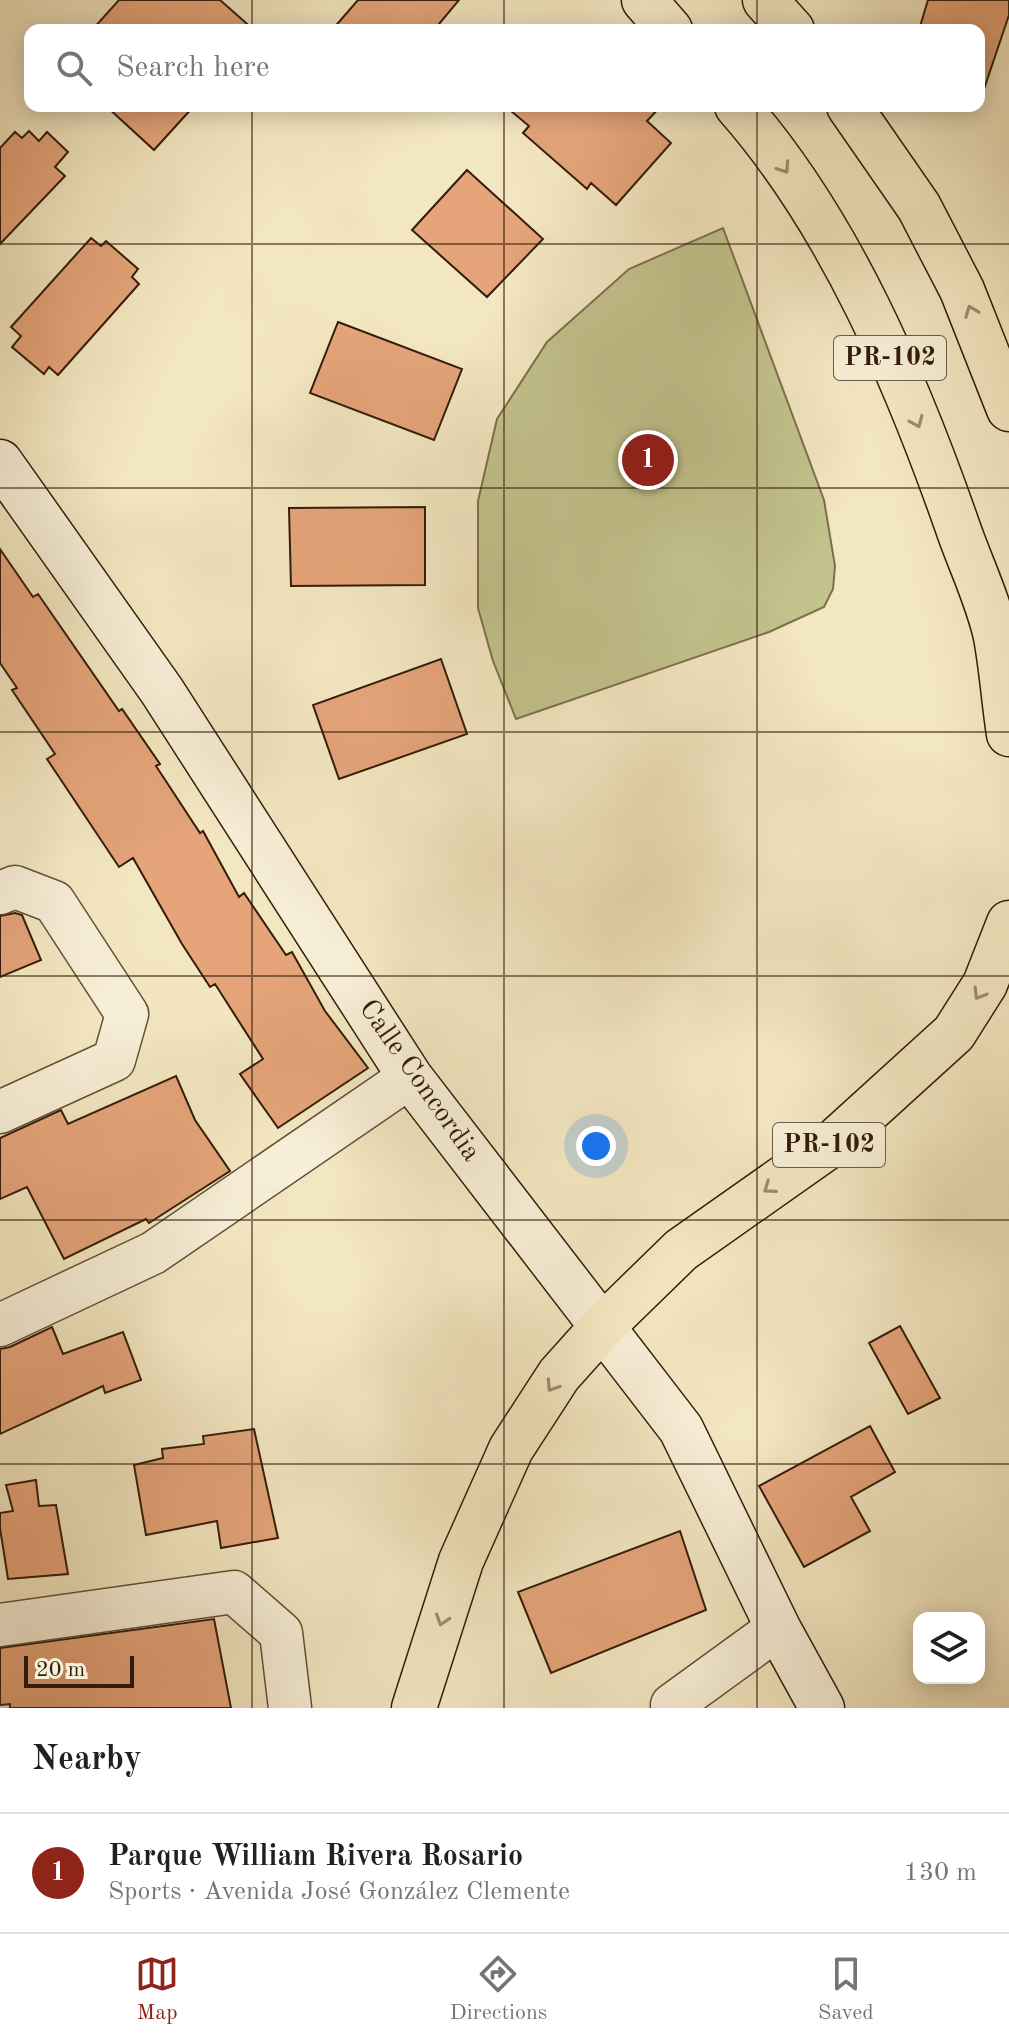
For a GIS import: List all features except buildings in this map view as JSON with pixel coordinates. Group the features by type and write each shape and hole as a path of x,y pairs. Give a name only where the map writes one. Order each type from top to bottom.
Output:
{"main road":[{"path":"644,0 665,24"},
{"path":"765,0 787,24"},
{"name":"PR-102","path":"742,112 762,135 840,252 884,344 938,471 996,635 1009,734"},
{"name":"PR-102","path":"853,112 919,207 948,262 1009,409"},
{"name":"PR-102","path":"602,1327 681,1250 833,1143 954,1033 985,984 1009,923"},
{"path":"414,1705 461,1561 511,1449 559,1375 602,1327"}],"street":[{"name":"Calle Concordia","path":"0,462 162,691 410,1077 681,1429 778,1628 822,1708"},
{"path":"0,893 15,887 54,902 127,1014 114,1060 0,1112"},
{"path":"0,1325 153,1253 410,1077"},
{"path":"0,1625 234,1592 281,1633 290,1708"},
{"path":"672,1705 778,1628"}],"green space":[{"path":"723,228 824,500 835,566 833,589 824,607 769,632 516,719 493,661 478,608 478,501 497,419 547,342 629,269"}],"place":[{"name":"Parque William Rivera Rosario","path":"648,460"}]}
